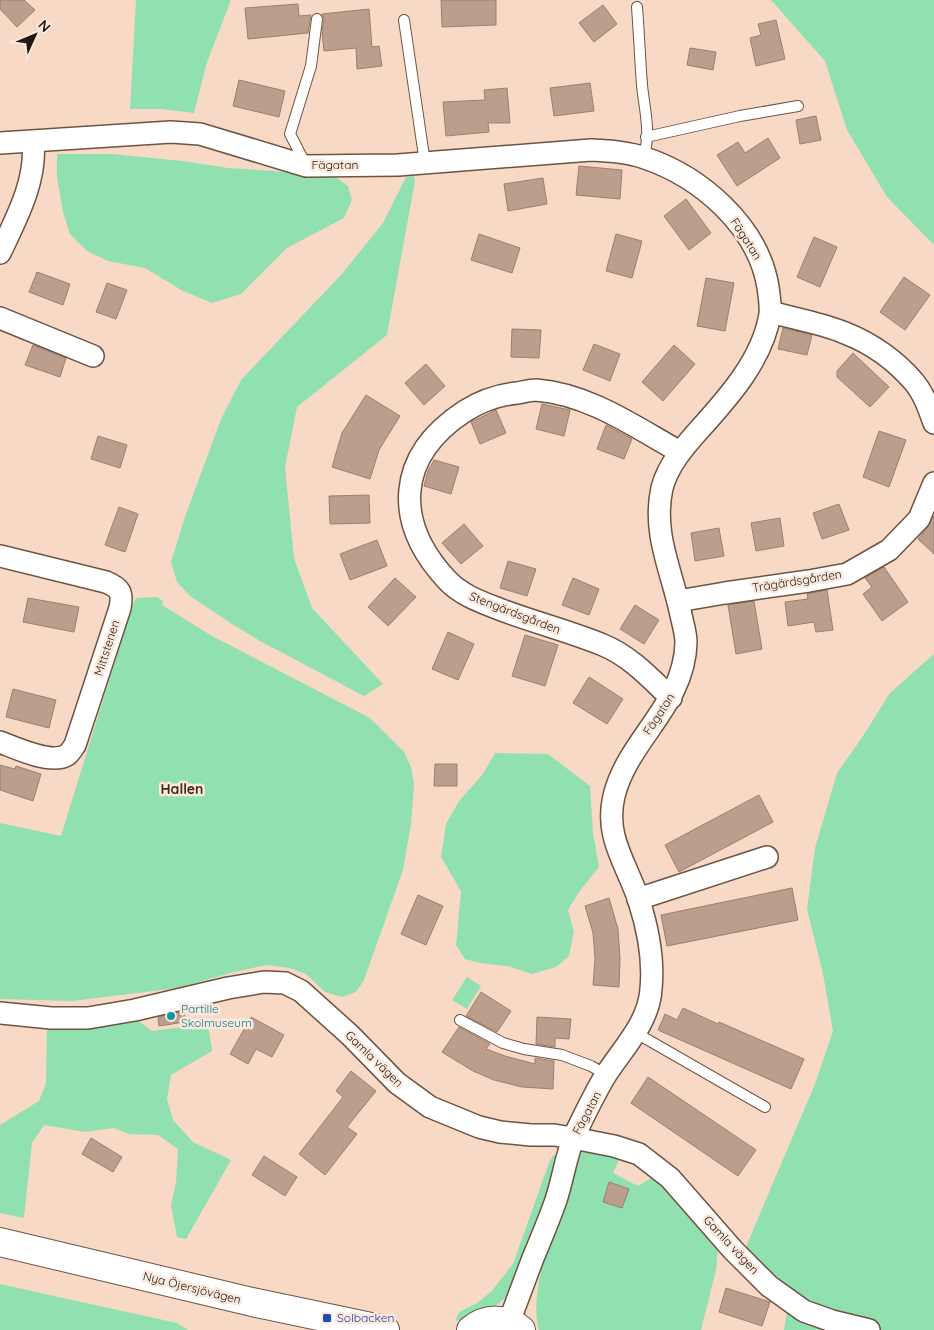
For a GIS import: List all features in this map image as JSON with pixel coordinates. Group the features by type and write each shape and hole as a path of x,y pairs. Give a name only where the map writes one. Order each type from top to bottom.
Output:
{"street":[{"name":"Fägatan","path":"0,143 171,132 200,134 306,166 398,166 591,150 617,152 645,147 712,196 732,216 758,255 765,270 771,312 762,341 750,365 724,402 680,452 667,473 663,485 659,507 660,534 663,552 678,601 686,640 682,672 671,698 625,765 613,798 612,835 638,899 650,938 651,992 644,1017 636,1033 606,1075 573,1138 556,1201 515,1326"},
{"path":"0,253 26,193 32,173 33,142"},
{"path":"771,312 845,332 877,350 893,361 914,383 926,402 934,423"},
{"path":"0,318 93,356"},
{"name":"Stengärdsgården","path":"671,698 628,659 604,645 523,618 457,590 446,580 426,555 414,529 409,506 413,473 419,459 436,434 456,417 479,402 504,394 533,390 567,395 610,412 680,452"},
{"name":"Trägärdsgården","path":"678,601 847,574 888,550 919,519 934,483"},
{"name":"Mittstenen","path":"0,556 106,582 120,591 122,599 75,745 67,754 57,758 44,757 0,742"},
{"path":"638,899 767,857"},
{"name":"Gamla vägen","path":"0,1013 51,1018 88,1018 135,1010 228,988 264,982 285,983 301,991 350,1035 398,1083 430,1106 479,1127 500,1132 573,1138 614,1146 639,1154 670,1178 733,1250 769,1286 804,1311 832,1322 868,1330"},
{"name":"Nya Öjersjövägen","path":"0,1242 252,1302 385,1330"},
{"path":"471,1330 480,1324 491,1321 515,1326"}],"lane":[{"path":"637,7 642,86 646,106 645,147 740,116 798,106"},
{"path":"306,166 290,134 312,66 317,19"},
{"path":"404,20 425,163"},
{"path":"460,1020 503,1043 524,1049 562,1055 591,1066 606,1075"},
{"path":"636,1033 765,1107"}],"green space":[{"path":"136,0 231,0 207,62 194,113 161,109 130,109"},
{"path":"771,0 934,0 934,245 887,197 847,130 825,61"},
{"path":"57,154 112,154 183,161 228,168 333,175 348,186 352,200 344,218 287,248 241,294 212,303 183,291 145,268 108,261 87,251 70,234 63,212 57,177"},
{"path":"414,176 415,181 387,335 297,407 285,467 294,558 312,608 383,684 364,696 260,641 190,596 177,582 171,562 185,517 221,419 241,380 341,275 383,223 406,177"},
{"path":"157,597 163,601 162,605 212,636 370,718 404,752 411,767 414,784 411,824 403,870 364,980 356,992 342,997 325,992 306,974 290,968 266,965 178,988 72,1001 0,999 0,823 61,836 133,603 137,598"},
{"path":"934,654 934,1330 784,1330 787,1311 745,1249 815,1084 833,1031 823,974 807,909 815,848 837,773 890,693"},
{"path":"495,753 548,754 590,786 593,833 599,867 579,892 568,910 574,932 569,956 556,967 532,974 507,966 465,959 456,945 461,891 441,857 446,824 459,801 483,774"},
{"path":"467,977 481,986 467,1009 452,1000"},
{"path":"137,1020 152,1031 208,1024 212,1051 171,1075 167,1099 173,1120 193,1142 231,1160 186,1239 177,1237 171,1205 176,1183 178,1149 158,1135 129,1134 114,1128 85,1132 44,1125 32,1143 24,1218 0,1213 0,1125 39,1101 46,1083 47,1025"},
{"path":"590,1149 621,1156 613,1173 638,1186 658,1174 718,1248 716,1270 701,1330 539,1330 536,1313 537,1293 547,1247 575,1163 583,1151"},
{"path":"554,1155 557,1156 559,1167 509,1294 485,1312 455,1321 459,1312 477,1303 491,1292 513,1264 550,1160"},
{"path":"0,1284 177,1323 188,1330 0,1330"}],"building":[{"path":"0,0 24,0 35,10 17,27 0,9"},
{"path":"441,0 496,0 496,25 442,27"},
{"path":"298,4 299,16 311,15 308,33 248,39 245,8"},
{"path":"603,5 617,24 594,42 579,23"},
{"path":"369,9 372,47 379,46 382,66 357,69 356,48 324,51 322,32 324,19 322,14"},
{"path":"776,20 785,59 756,66 750,38 761,35 758,24"},
{"path":"690,48 716,52 713,70 687,65"},
{"path":"239,80 285,91 279,117 233,106"},
{"path":"590,83 594,111 554,116 550,88"},
{"path":"507,88 510,123 488,123 489,132 446,136 443,102 485,100 484,90"},
{"path":"816,116 821,140 800,144 796,120"},
{"path":"768,138 780,158 737,186 717,155 738,142 745,153"},
{"path":"579,166 622,170 620,199 576,195"},
{"path":"543,178 547,204 508,211 504,184"},
{"path":"686,199 711,233 689,250 664,216"},
{"path":"479,234 520,248 512,273 471,260"},
{"path":"616,234 642,241 632,278 606,271"},
{"path":"814,237 837,247 820,287 797,277"},
{"path":"37,272 70,284 63,305 29,292"},
{"path":"904,277 930,295 905,330 880,312"},
{"path":"706,278 734,283 725,331 697,326"},
{"path":"107,283 127,290 116,319 96,312"},
{"path":"783,328 812,335 807,355 778,349"},
{"path":"512,329 541,330 539,358 511,357"},
{"path":"594,344 620,354 610,381 583,370"},
{"path":"33,345 66,358 60,377 25,365"},
{"path":"674,345 695,364 663,401 642,382"},
{"path":"853,353 889,387 870,407 837,377 837,371"},
{"path":"426,364 445,386 424,405 405,383"},
{"path":"366,395 400,416 379,450 370,479 332,467 342,433"},
{"path":"542,404 570,410 564,436 536,429"},
{"path":"496,410 506,433 480,444 471,422"},
{"path":"606,425 632,439 624,459 597,449"},
{"path":"879,431 906,440 889,487 863,477"},
{"path":"98,436 127,445 120,468 91,459"},
{"path":"434,460 459,467 451,494 424,486 428,471"},
{"path":"369,495 370,523 330,524 329,496"},
{"path":"839,504 849,530 822,539 813,513"},
{"path":"119,507 138,514 125,552 105,545"},
{"path":"934,516 934,554 918,539"},
{"path":"780,518 784,546 756,551 751,523"},
{"path":"464,524 483,546 461,564 442,543"},
{"path":"719,528 724,556 695,561 691,533"},
{"path":"377,540 387,566 350,580 340,554"},
{"path":"508,561 536,569 527,596 500,588"},
{"path":"884,567 908,602 882,621 863,594 872,587 865,578"},
{"path":"395,578 416,597 388,626 368,607"},
{"path":"573,578 599,589 589,615 562,605"},
{"path":"827,590 833,630 816,632 814,622 788,626 785,602 808,599 807,594"},
{"path":"28,598 79,607 74,632 23,622"},
{"path":"754,601 762,649 736,654 728,605"},
{"path":"635,605 659,620 644,644 620,629"},
{"path":"448,632 474,644 458,680 432,669"},
{"path":"525,635 558,645 545,686 512,676"},
{"path":"589,677 623,699 607,724 573,703"},
{"path":"13,689 56,700 49,728 6,717"},
{"path":"435,764 457,764 457,786 434,786"},
{"path":"0,765 15,769 16,766 41,774 33,801 0,790"},
{"path":"759,795 773,822 679,872 665,845"},
{"path":"792,888 798,920 667,946 661,915"},
{"path":"418,895 443,906 426,945 401,934"},
{"path":"609,898 618,929 619,987 593,985 595,958 593,933 585,906"},
{"path":"481,992 511,1011 497,1032 466,1016"},
{"path":"683,1008 804,1059 791,1089 658,1030 665,1014 677,1020"},
{"name":"Partille Skolmuseum","path":"184,1011 185,1022 159,1026 158,1017"},
{"path":"251,1017 284,1035 272,1057 256,1049 248,1064 230,1054"},
{"path":"537,1017 571,1019 569,1039 555,1038 555,1047 536,1044"},
{"path":"459,1027 490,1044 486,1049 505,1056 535,1064 535,1058 554,1061 553,1089 522,1087 494,1080 473,1071 442,1052"},
{"path":"351,1071 376,1091 347,1127 357,1134 325,1175 299,1154 343,1097 336,1091"},
{"path":"648,1077 756,1150 738,1176 631,1103"},
{"path":"91,1138 122,1157 113,1172 82,1154"},
{"path":"264,1156 297,1177 285,1196 252,1175"},
{"path":"609,1182 629,1189 622,1208 603,1202"},
{"path":"726,1288 770,1302 762,1326 719,1312"}],"place":[{"name":"Partille Skolmuseum","path":"171,1016"},
{"name":"Solbacken","path":"327,1318"}],"district":[{"name":"Hallen","path":"182,789"}]}
